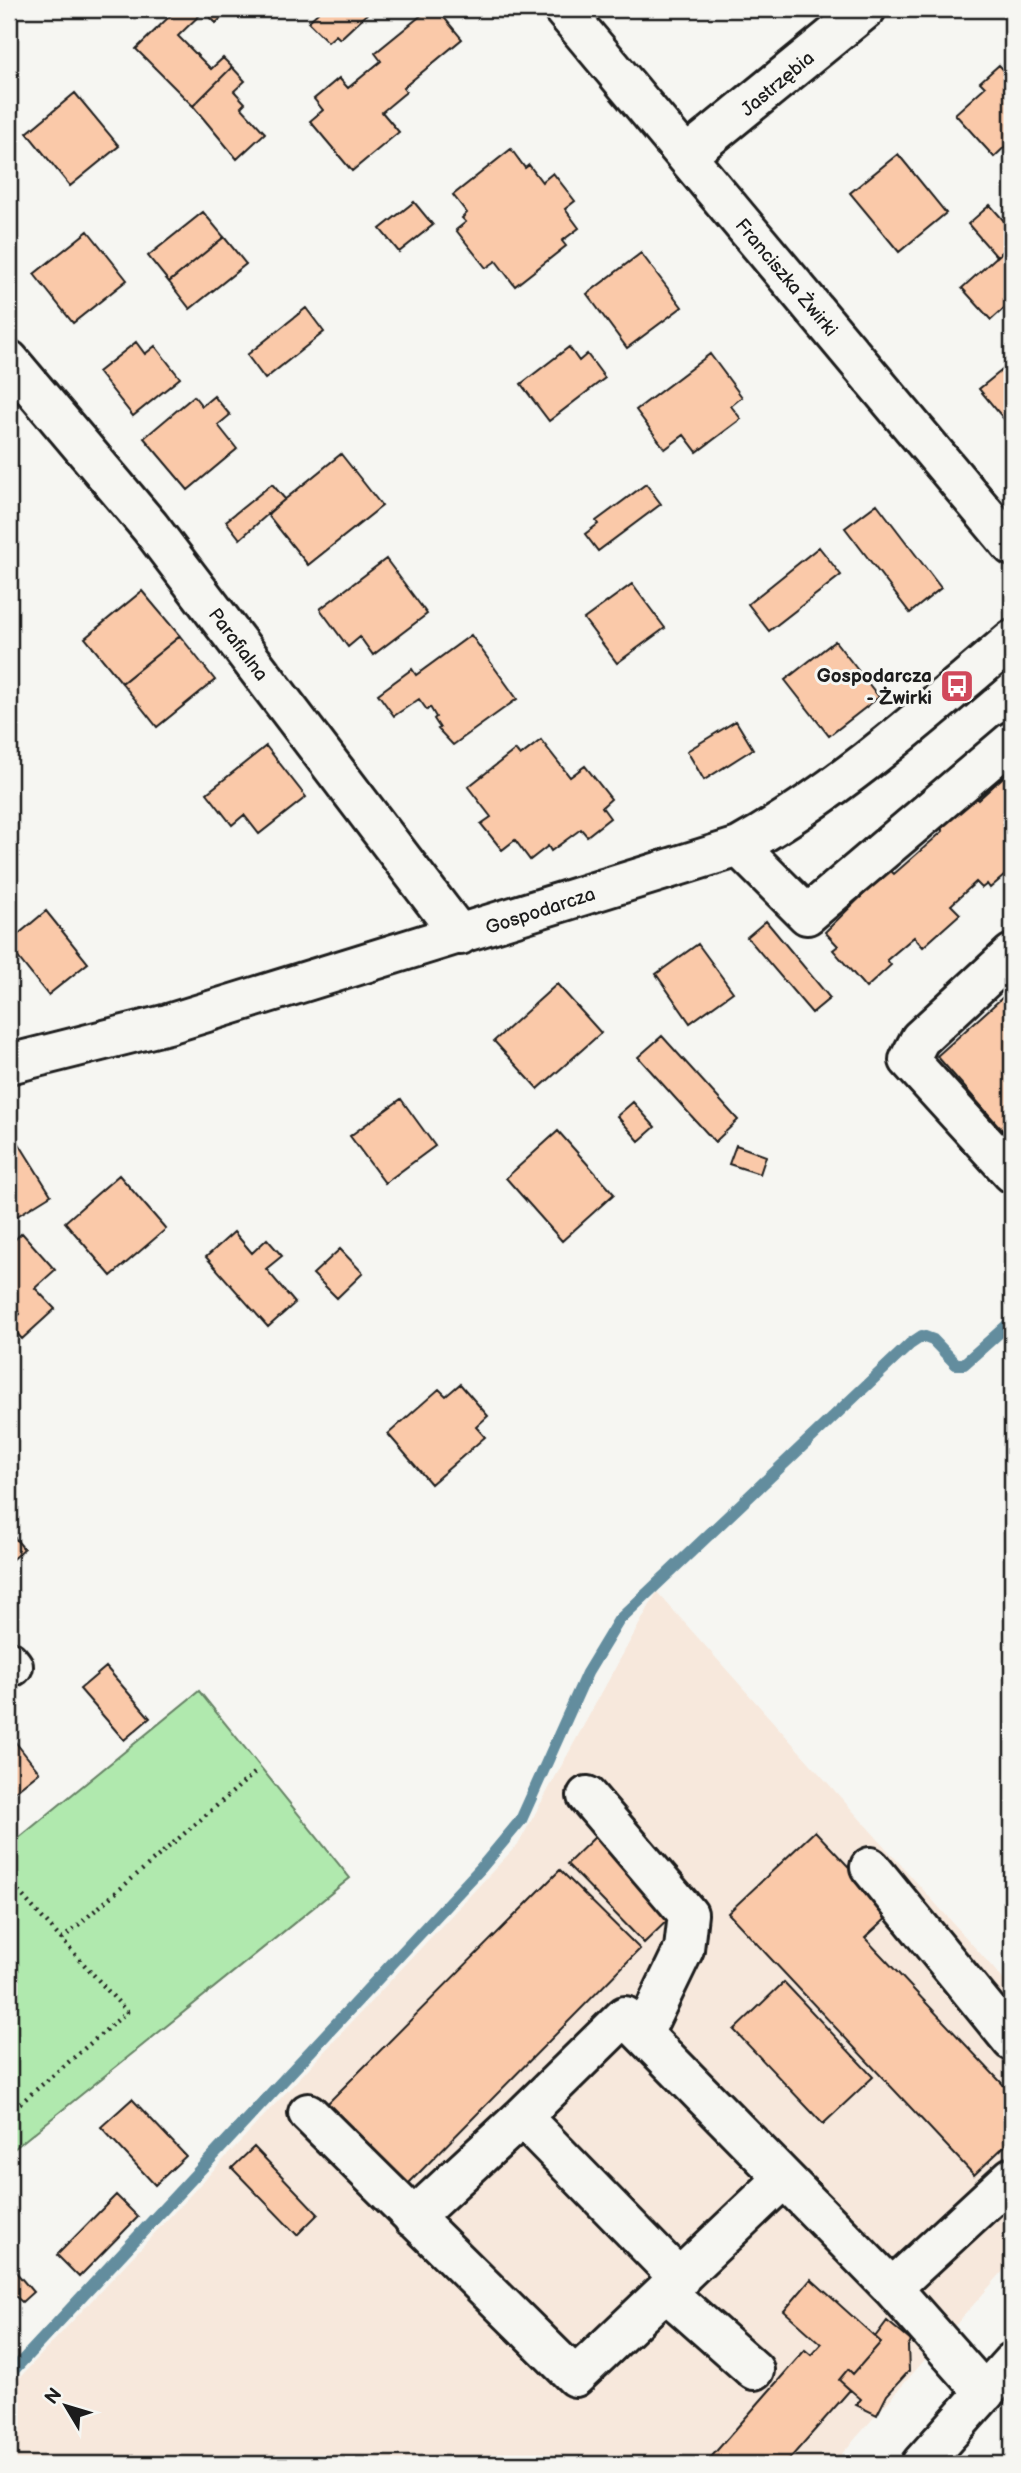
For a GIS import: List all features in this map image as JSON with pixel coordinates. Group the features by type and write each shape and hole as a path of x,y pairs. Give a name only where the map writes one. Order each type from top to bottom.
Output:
{"street":[{"name":"Franciszka Żwirki","path":"563,9 1012,546"},
{"name":"Jastrzębia","path":"686,156 866,9"},
{"name":"Parafialna","path":"9,360 150,527 460,936"},
{"name":"Gospodarcza","path":"9,1063 168,1024 460,936 739,847 778,825 840,783 1012,639"},
{"path":"739,847 807,915 1012,741"},
{"path":"1012,954 919,1039 909,1060 1012,1173"},
{"path":"587,1796 688,1914 684,1949 643,2034"},
{"path":"870,1867 1012,2041"},
{"path":"413,2218 625,2016 892,2288 985,2393"},
{"path":"308,2113 575,2377 785,2178"},
{"path":"522,2117 673,2286 754,2370"},
{"path":"892,2288 1012,2177"},
{"path":"921,2464 1012,2362"}],"path":[{"path":"62,1939 258,1770"},
{"path":"9,1881 127,2012 9,2113"}],"shaded area":[{"path":"657,1592 1012,1989 1012,2261 833,2464 9,2464 9,2389 519,1843"}],"green space":[{"path":"199,1691 350,1878 9,2153 9,1846"}],"building":[{"path":"177,9 206,9 178,36 211,69 223,58 232,67 193,106 136,49"},
{"path":"231,9 216,23 204,11"},
{"path":"322,9 372,9 340,39 336,35 328,42 308,22"},
{"path":"429,9 437,9 462,39 403,88 406,92 382,112 399,132 352,171 310,121 323,110 314,99 339,78 348,88 381,61 375,53"},
{"path":"999,65 1012,79 1012,140 994,157 955,114 985,87 980,82"},
{"path":"232,67 245,81 234,91 245,103 241,107 265,133 237,159 193,106"},
{"path":"75,93 119,146 70,186 27,133"},
{"path":"511,149 525,168 529,165 542,182 553,173 575,201 565,209 579,228 562,241 566,246 515,286 496,261 486,268 456,230 466,222 462,218 467,213 453,195"},
{"path":"898,154 946,213 899,252 850,193"},
{"path":"414,202 433,225 399,252 380,229"},
{"path":"990,205 1012,230 1012,243 997,257 968,224"},
{"path":"203,212 224,237 169,282 148,256"},
{"path":"88,231 127,280 73,323 34,274"},
{"path":"224,237 246,264 190,309 169,282"},
{"path":"1012,243 1012,301 991,320 962,288"},
{"path":"641,253 682,307 627,348 587,294"},
{"path":"306,308 324,332 265,379 247,355"},
{"path":"136,342 145,354 155,346 180,378 133,416 98,372"},
{"path":"569,347 579,361 587,354 605,378 549,421 521,384"},
{"path":"710,354 742,397 731,406 741,419 697,452 684,435 665,449 636,410"},
{"path":"1012,362 1012,420 1008,424 979,389"},
{"path":"194,396 202,406 214,396 230,415 218,425 237,449 188,490 144,438"},
{"path":"341,454 382,506 308,565 267,514"},
{"path":"272,484 285,499 240,539 226,521"},
{"path":"646,484 661,504 598,551 585,534 598,524 596,521"},
{"path":"877,504 941,588 910,613 845,528"},
{"path":"819,547 841,575 769,631 748,604"},
{"path":"386,559 427,614 373,655 360,637 348,647 320,609"},
{"path":"632,584 665,628 617,663 584,619"},
{"path":"142,591 180,636 122,683 85,638"},
{"path":"471,635 517,699 453,745 438,729 440,728 434,719 436,717 430,707 427,710 419,699 394,716 378,694 412,669 416,675"},
{"path":"180,636 215,680 157,727 122,683"},
{"path":"835,641 879,697 829,736 785,680"},
{"path":"736,721 753,749 704,780 687,751"},
{"path":"541,740 570,777 585,766 611,799 602,807 610,818 587,836 581,829 551,851 548,846 530,860 515,840 502,850 481,824 491,817 468,787 515,750 520,756"},
{"path":"266,746 306,797 259,834 244,815 232,825 207,793"},
{"path":"1012,769 1012,869 990,888 987,884 982,888 976,882 951,905 960,914 923,947 914,937 887,960 891,965 866,988 833,950 838,946 825,932 889,869 894,874 943,831 939,826 974,795 978,800"},
{"path":"46,911 88,963 48,995 9,946 9,942"},
{"path":"766,921 830,998 812,1013 747,937"},
{"path":"698,944 733,992 690,1023 656,974"},
{"path":"557,984 601,1033 538,1089 494,1041"},
{"path":"1012,989 1012,1141 937,1056"},
{"path":"662,1036 738,1120 715,1142 638,1057"},
{"path":"401,1099 435,1146 385,1183 350,1136"},
{"path":"633,1102 655,1127 639,1141 617,1116"},
{"path":"9,1130 51,1195 9,1221"},
{"path":"558,1131 614,1194 562,1241 506,1178"},
{"path":"736,1145 766,1156 760,1174 729,1164"},
{"path":"119,1175 166,1229 111,1276 65,1222"},
{"path":"234,1232 252,1253 267,1239 282,1256 266,1269 295,1303 268,1327 206,1257"},
{"path":"22,1233 55,1270 35,1288 55,1309 22,1339 9,1324 20,1314 9,1302 9,1245"},
{"path":"340,1249 363,1273 337,1298 313,1274"},
{"path":"460,1384 488,1416 476,1427 485,1437 431,1484 388,1434 439,1389 446,1396"},
{"path":"9,1531 24,1549 9,1562"},
{"path":"106,1667 150,1718 124,1740 80,1689"},
{"path":"9,1734 39,1772 9,1796"},
{"path":"815,1831 892,1913 865,1938 1012,2094 1012,2139 974,2175 728,1913"},
{"path":"599,1833 676,1912 644,1943 567,1864"},
{"path":"560,1870 640,1949 405,2187 324,2107"},
{"path":"784,1982 873,2077 823,2124 734,2030"},
{"path":"132,2099 186,2156 155,2185 101,2127"},
{"path":"254,2147 318,2214 297,2235 232,2168"},
{"path":"116,2195 138,2217 79,2277 57,2255"},
{"path":"9,2264 33,2292 22,2302 14,2295 9,2299"},
{"path":"811,2279 881,2342 853,2374 848,2369 839,2380 850,2390 785,2464 705,2464 805,2350 811,2355 821,2344 784,2311"},
{"path":"887,2321 911,2341 908,2346 909,2371 887,2395 877,2415 856,2405 861,2399 839,2380 848,2369 853,2374 881,2342 875,2337"}],"waterway":[{"path":"9,2375 481,1868 521,1820 587,1673 619,1620 910,1344 922,1336 933,1340 956,1364 964,1364 1012,1321"}],"place":[{"name":"Gospodarcza - Żwirki","path":"957,686"}]}
